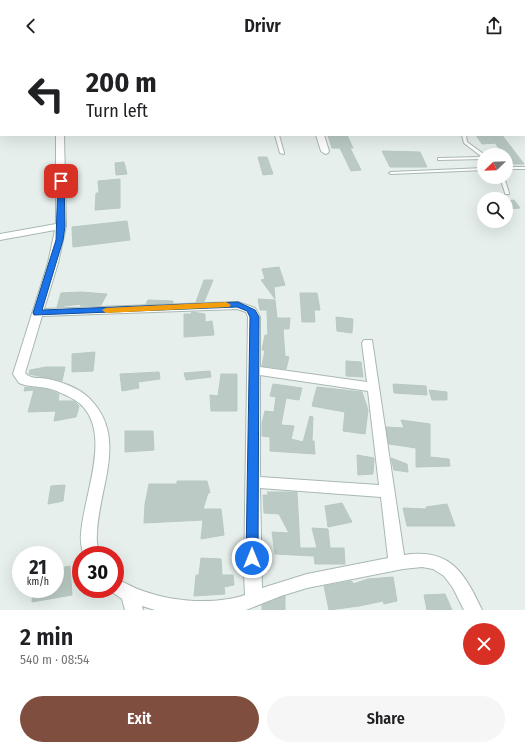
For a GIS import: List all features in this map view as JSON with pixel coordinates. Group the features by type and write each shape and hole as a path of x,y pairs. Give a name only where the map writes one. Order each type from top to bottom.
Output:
{"street":[{"path":"60,136 61,226 53,263 20,366 19,374 21,378 27,382 53,385 80,398 93,410 102,432 100,468 89,532 90,546"},
{"path":"320,136 325,151"},
{"path":"0,237 61,226"},
{"path":"37,313 238,305 251,310 254,317 252,572 254,599"},
{"path":"368,343 397,564"},
{"path":"253,370 373,387"},
{"path":"253,482 388,492"},
{"path":"124,595 132,603 155,604 186,610 210,610 236,606 285,587 422,560 437,562 447,568 456,578 473,610"}],"lane":[{"path":"278,136 282,153"},
{"path":"464,136 465,142 477,151"},
{"path":"440,159 477,157"},
{"path":"513,168 525,168"},
{"path":"391,173 477,169"}],"building":[{"path":"328,136 347,136 353,148 350,148 361,170 351,171 340,148 332,148"},
{"path":"477,136 503,136 512,148 499,148 495,143 482,144"},
{"path":"513,150 524,164 513,164"},
{"path":"382,151 420,152 427,167 390,167"},
{"path":"258,157 267,157 273,174 263,175"},
{"path":"124,162 127,174 116,175 115,163"},
{"path":"120,179 120,208 95,210 96,193 99,193 98,181"},
{"path":"514,200 520,208 513,208"},
{"path":"127,221 130,240 73,247 72,227"},
{"path":"279,267 285,285 274,287 275,299 261,280 265,279 262,269"},
{"path":"204,280 213,280 204,302 196,302"},
{"path":"81,292 107,294 101,305 80,306 82,304 57,307 61,293"},
{"path":"300,293 317,293 320,310 314,310 315,322 302,322"},
{"path":"258,299 275,300 277,318 290,318 289,329 283,329 285,356 289,357 286,369 262,366 265,350 262,350 265,335 268,335 267,310 260,310"},
{"path":"148,300 173,301 173,303 146,304"},
{"path":"192,312 205,314 205,322 212,321 214,335 184,337 184,314 191,314"},
{"path":"336,317 353,319 352,333 337,331"},
{"path":"95,352 93,371 72,372 72,354"},
{"path":"346,361 361,362 363,377 346,376"},
{"path":"46,367 65,367 62,381 29,374 30,370"},
{"path":"210,371 211,377 186,380 184,373"},
{"path":"159,372 160,379 138,382 139,388 122,391 120,374"},
{"path":"221,374 237,374 237,411 211,411 210,395 218,396"},
{"path":"273,384 302,388 299,400 286,398 281,425 294,426 291,439 303,442 310,416 313,417 312,441 314,441 315,454 270,451 270,437 262,436 262,423 265,411 274,412 276,397 270,396"},
{"path":"393,384 426,386 427,395 394,393"},
{"path":"25,387 47,389 59,394 58,401 74,401 79,406 76,417 54,421 56,411 28,412 34,390 24,391"},
{"path":"317,387 362,392 368,410 365,434 343,431 345,412 312,406"},
{"path":"429,390 447,392 447,400 432,400"},
{"path":"401,420 430,424 430,457 449,459 450,466 416,467 416,448 389,444 386,427 404,428"},
{"path":"125,431 153,431 154,450 125,452"},
{"path":"357,455 374,458 373,474 358,475"},
{"path":"391,458 407,464 408,472 394,470"},
{"path":"177,481 207,481 210,493 208,493 203,509 221,509 224,535 201,539 203,520 144,523 145,504 149,484 177,484"},
{"path":"65,485 63,501 48,504 51,486"},
{"path":"267,492 297,492 300,548 317,548 312,528 328,529 330,548 344,548 345,564 315,564 314,556 275,554 272,532 289,533 279,514 264,513 263,495 269,495"},
{"path":"342,503 352,522 328,527 325,506"},
{"path":"447,504 455,526 407,526 403,508 427,509 426,507"},
{"path":"201,558 221,559 222,575 233,575 234,585 224,587 225,594 194,596 196,575 199,575"},
{"path":"70,566 72,595 64,596 64,567"},
{"path":"393,577 397,601 384,604 383,601 329,610 324,586 352,581 353,584 368,579"},
{"path":"445,594 452,610 427,610 424,595"},
{"path":"285,596 285,610 262,610 262,605"},
{"path":"32,598 55,598 32,602"}],"slow traffic":[{"path":"106,310 226,305"}],"route":[{"path":"61,181 60,240 37,313 238,305 251,310 254,317 252,558"}]}
